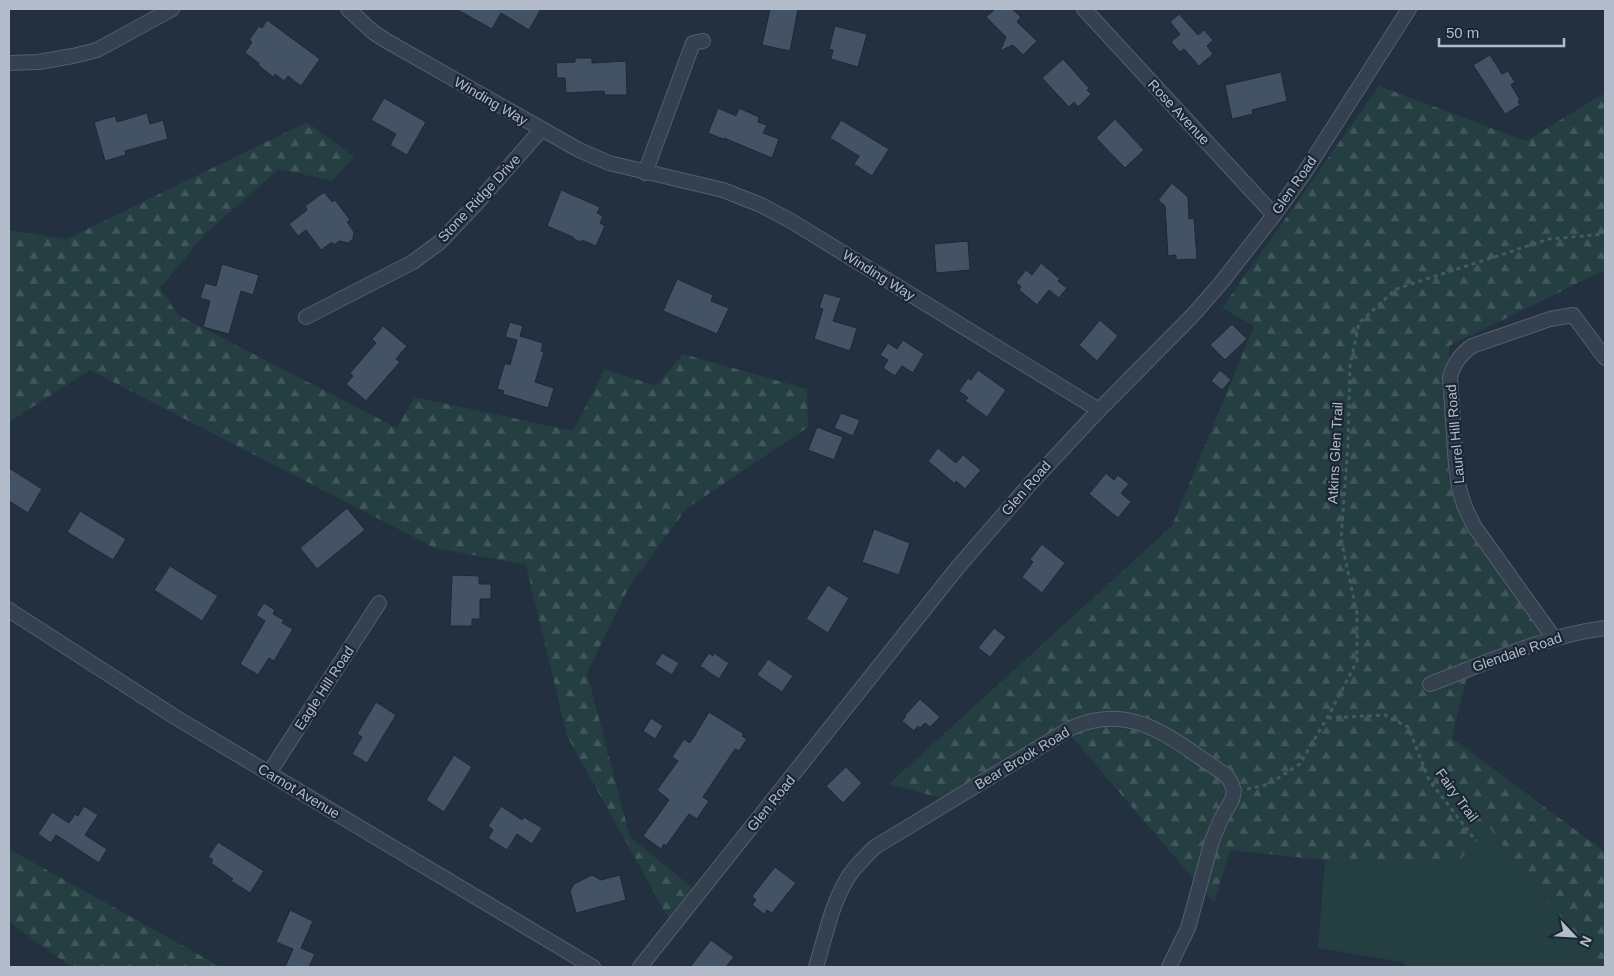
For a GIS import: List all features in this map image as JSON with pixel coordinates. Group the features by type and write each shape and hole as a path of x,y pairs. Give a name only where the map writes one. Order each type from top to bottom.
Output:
{"street":[{"path":"9,63 38,62 97,50 172,9"},
{"name":"Winding Way","path":"348,9 372,32 384,40 579,150 609,163 715,187 761,205 799,226 1099,410"},
{"name":"Rose Avenue","path":"1084,9 1274,215"},
{"name":"Glen Road","path":"640,967 958,567 1030,484 1193,314 1274,215 1333,130 1409,9"},
{"path":"645,172 693,43 703,41"},
{"name":"Stone Ridge Drive","path":"306,316 413,262 440,242 478,203 541,130"},
{"name":"Laurel Hill Road","path":"1554,638 1474,526 1464,505 1456,466 1450,377 1454,364 1462,353 1472,346 1550,319 1574,315 1605,358"},
{"name":"Eagle Hill Road","path":"269,774 379,603"},
{"name":"Carnot Avenue","path":"9,610 175,717 593,967"},
{"name":"Glendale Road","path":"1430,684 1554,638 1605,628"},
{"name":"Bear Brook Road","path":"816,967 838,896 847,878 859,862 875,848 1078,724 1099,719 1118,718 1137,721 1155,728 1226,775 1234,791"},
{"path":"1169,967 1188,928 1212,841 1221,819 1232,800 1234,791"}],"path":[{"name":"Atkins Glen Trail","path":"1234,791 1269,784 1300,764 1357,661 1357,614 1341,539 1348,444 1350,366 1359,323 1396,289 1549,240 1605,234"},
{"name":"Fairy Trail","path":"1327,718 1385,714 1408,727 1429,780 1476,841"}],"green space":[{"path":"1379,86 1526,141 1605,93 1605,270 1449,346 1448,478 1552,626 1466,680 1452,738 1605,852 1604,967 1595,967 1489,827 1455,865 1325,860 1230,850 1214,903 1072,737 959,803 889,784 1172,526 1254,326 1222,308"},
{"path":"307,122 354,157 332,181 279,169 205,234 160,288 178,315 397,428 414,397 573,431 605,369 656,386 683,354 807,389 808,427 686,509 630,585 587,673 630,837 699,893 673,926 567,736 526,565 435,548 90,370 9,422 9,230 67,239"},
{"path":"1489,827 1595,967 1407,967 1402,962 1318,948 1325,860 1476,841"},
{"path":"9,849 221,967 71,967 9,922"}],"building":[{"path":"456,9 541,9 529,30 501,13 492,29"},
{"path":"770,9 798,9 790,51 762,45"},
{"path":"995,9 1012,9 1021,17 1017,22 1037,41 1023,55 1013,45 1000,51 1006,37 986,17"},
{"path":"1179,14 1198,35 1204,30 1213,40 1207,46 1213,54 1199,66 1184,49 1180,52 1171,42 1180,34 1170,22"},
{"path":"267,20 320,59 301,86 288,76 284,81 275,74 273,77 258,65 259,63 245,53 252,42 249,40 259,26 262,28"},
{"path":"835,26 867,34 858,67 831,59 833,50 829,49"},
{"path":"1490,55 1502,74 1508,71 1515,82 1511,85 1520,100 1518,101 1520,105 1505,114 1473,65"},
{"path":"575,58 592,58 592,63 626,61 627,95 605,95 604,91 566,93 565,78 557,78 556,63 575,62"},
{"path":"1063,59 1089,88 1087,90 1091,94 1078,107 1074,102 1069,107 1042,78"},
{"path":"1281,72 1287,101 1252,110 1253,114 1232,119 1225,85"},
{"path":"384,98 426,122 407,155 390,145 396,134 371,120"},
{"path":"718,108 736,116 739,108 759,117 758,122 767,125 763,133 779,139 772,158 708,133"},
{"path":"147,113 150,124 163,120 168,139 125,151 126,155 105,161 94,122 115,116 117,122"},
{"path":"1115,119 1144,150 1125,168 1096,138"},
{"path":"841,120 889,149 872,176 854,164 859,156 830,138"},
{"path":"1172,183 1188,197 1189,219 1194,218 1197,259 1176,260 1176,255 1168,256 1165,206 1158,200"},
{"path":"561,190 600,207 597,213 603,216 600,223 605,226 596,246 582,240 580,242 547,226"},
{"path":"324,192 332,202 335,200 350,220 347,222 354,232 353,239 348,243 339,241 334,245 332,242 321,250 306,230 298,236 289,224 307,210 305,206"},
{"path":"968,241 970,270 936,273 934,244"},
{"path":"1041,263 1060,279 1058,281 1067,288 1059,298 1049,290 1037,305 1019,290 1021,287 1016,282 1026,270 1032,275"},
{"path":"222,264 259,275 253,295 241,291 229,334 203,327 210,301 200,298 205,283 216,286"},
{"path":"677,279 713,295 711,301 729,308 717,334 663,311"},
{"path":"824,293 841,298 833,321 857,328 850,351 814,339 823,309 819,308"},
{"path":"1100,320 1118,336 1097,361 1079,345"},
{"path":"510,322 523,326 520,336 543,343 541,351 544,352 535,382 554,388 548,408 503,394 504,391 497,389 505,363 510,365 517,340 505,337"},
{"path":"1232,324 1247,339 1225,360 1210,345"},
{"path":"383,326 407,346 396,359 400,362 366,401 346,384 353,376 350,373 376,343 372,339"},
{"path":"903,340 924,354 913,373 902,366 895,376 883,368 888,360 880,355 888,343 897,349"},
{"path":"978,370 1006,390 987,417 965,401 968,398 959,391 968,378 971,380"},
{"path":"1220,370 1231,380 1222,390 1211,381"},
{"path":"841,413 860,420 853,436 834,428"},
{"path":"817,427 843,437 834,460 808,450"},
{"path":"938,448 956,463 963,455 981,470 965,489 956,481 955,484 928,461"},
{"path":"9,468 42,489 28,513 9,501"},
{"path":"1106,473 1114,480 1118,475 1129,484 1121,493 1131,502 1118,518 1089,494"},
{"path":"347,508 365,530 317,569 300,548"},
{"path":"80,511 126,539 113,560 67,532"},
{"path":"874,529 910,543 899,575 862,562"},
{"path":"1042,544 1065,563 1042,593 1022,577 1033,562 1030,559"},
{"path":"170,566 218,596 202,621 154,590"},
{"path":"452,575 479,576 479,584 491,584 491,599 480,599 480,619 472,619 472,626 450,626"},
{"path":"828,585 849,598 828,633 806,619"},
{"path":"264,603 275,610 273,614 284,620 282,623 293,629 274,661 269,658 258,675 240,664 265,621 256,615"},
{"path":"994,628 1006,637 990,657 978,648"},
{"path":"662,653 679,663 672,675 655,664"},
{"path":"709,653 713,656 714,653 729,663 719,679 700,666"},
{"path":"768,659 793,676 782,692 757,675"},
{"path":"920,699 940,717 930,727 925,723 920,728 918,726 914,731 902,721"},
{"path":"376,702 396,715 367,763 352,754 362,737 357,734"},
{"path":"709,712 744,734 742,736 747,739 739,751 735,749 703,797 709,801 697,819 689,814 666,846 664,844 661,849 643,836 669,800 657,790 678,761 672,757 684,739 690,743"},
{"path":"651,718 663,726 655,739 643,731"},
{"path":"454,755 472,767 444,812 426,800"},
{"path":"846,767 862,783 843,803 826,786"},
{"path":"84,806 98,815 85,835 107,849 99,863 56,835 51,843 38,834 52,812 69,823 75,814 78,816"},
{"path":"501,806 522,820 524,817 542,828 532,844 517,834 507,850 488,838 493,830 488,826"},
{"path":"218,842 264,871 250,893 231,881 233,879 211,863 213,860 208,857"},
{"path":"775,867 796,883 772,913 767,910 764,914 752,905 756,900 752,896"},
{"path":"592,875 601,880 620,875 626,900 576,913 570,891 574,884"},
{"path":"290,910 313,921 301,948 315,954 309,967 285,967 293,949 276,942"},
{"path":"711,940 734,957 726,967 690,967"}]}
